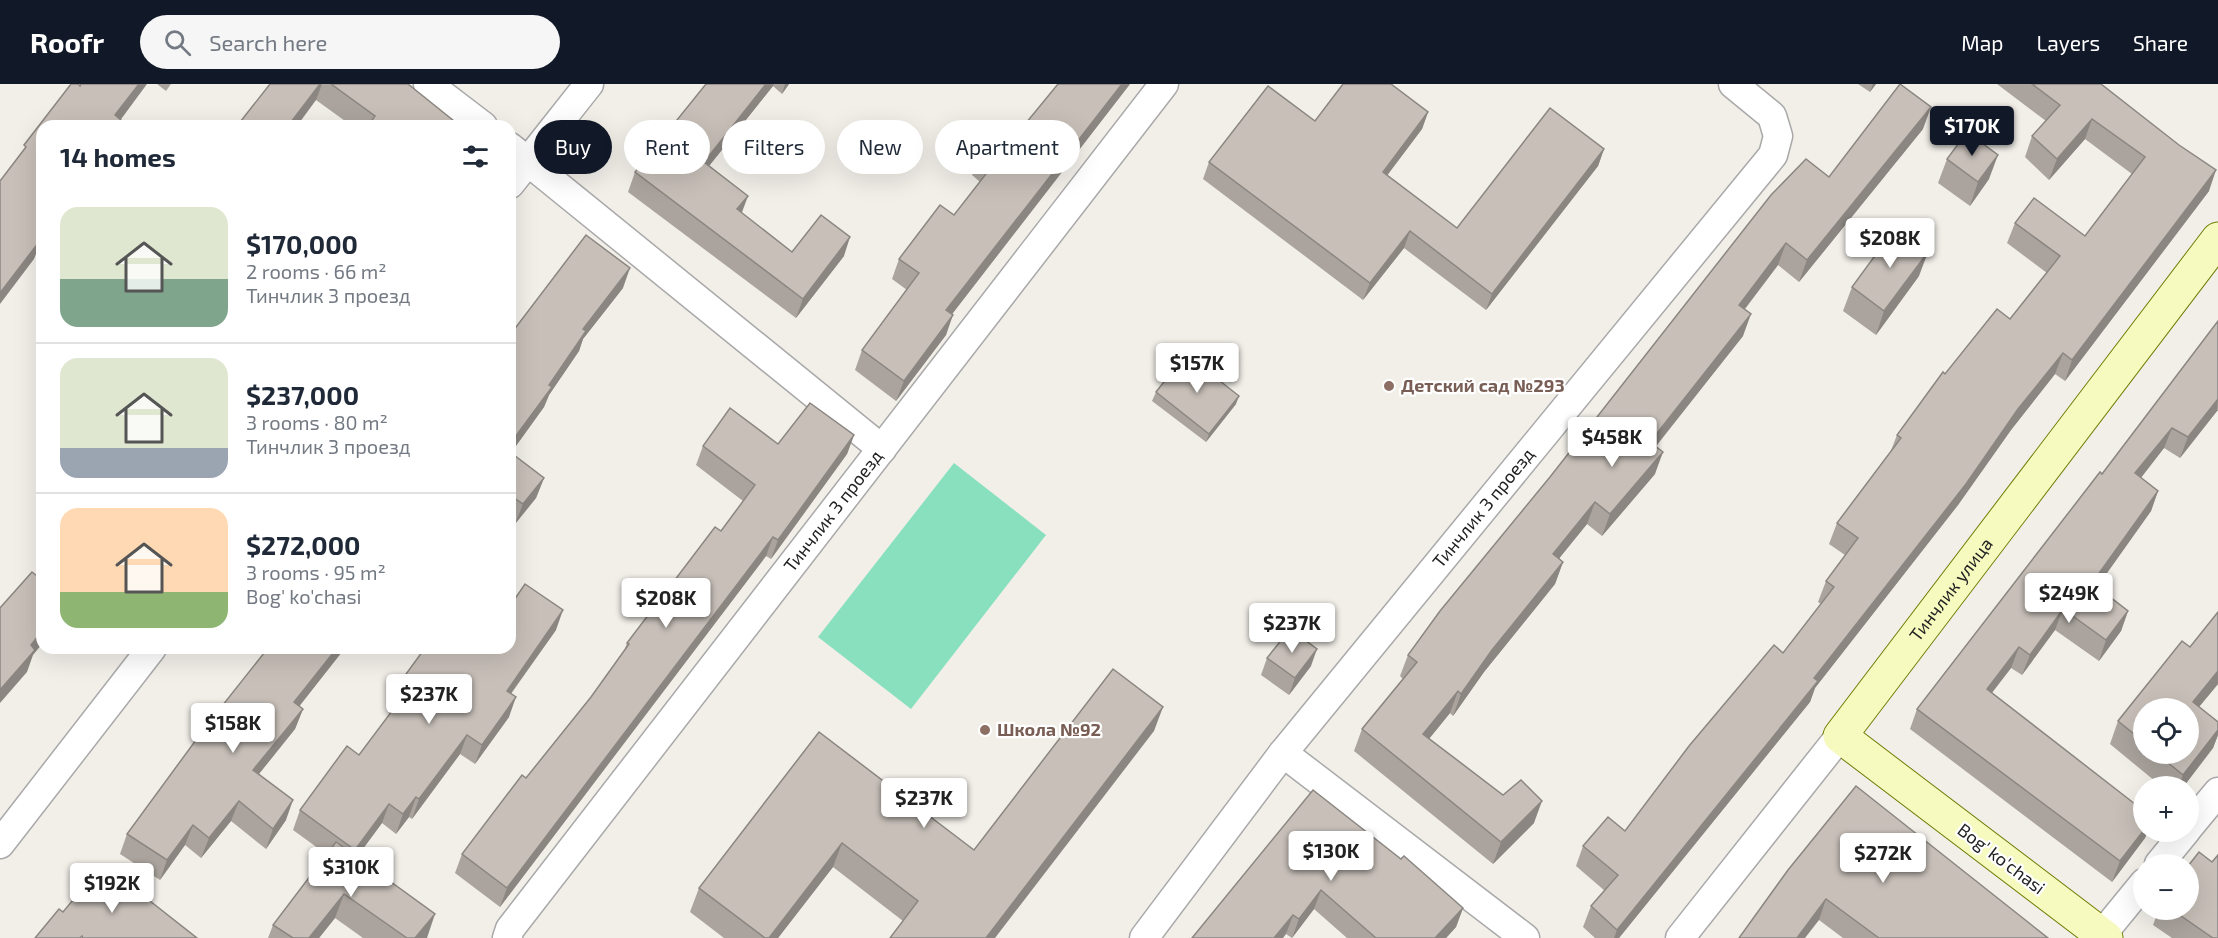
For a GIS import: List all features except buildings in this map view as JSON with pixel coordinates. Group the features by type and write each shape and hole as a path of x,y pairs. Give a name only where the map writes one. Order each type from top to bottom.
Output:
{"street":[{"path":"428,84 475,120"},
{"path":"589,84 519,154 882,449"},
{"name":"Тинчлик 3 проезд","path":"507,938 517,920 1164,84"},
{"name":"Тинчлик 3 проезд","path":"1144,938 1283,753 1773,155 1778,136 1772,116 1732,84"},
{"name":"Тинчлик улица","path":"1680,938 1840,736 2214,251"},
{"path":"0,844 147,654"},
{"name":"Bog' ko'chasi","path":"1840,736 2102,937"},
{"path":"1283,753 1525,938"},
{"path":"2199,815 2218,792"},
{"path":"2167,854 2177,842"},
{"path":"2102,937 2133,897"}],"green space":[{"path":"954,463 1046,535 911,709 818,637"}],"place":[{"name":"Детский сад №293","path":"1389,386"},
{"name":"Школа №92","path":"985,730"}]}
